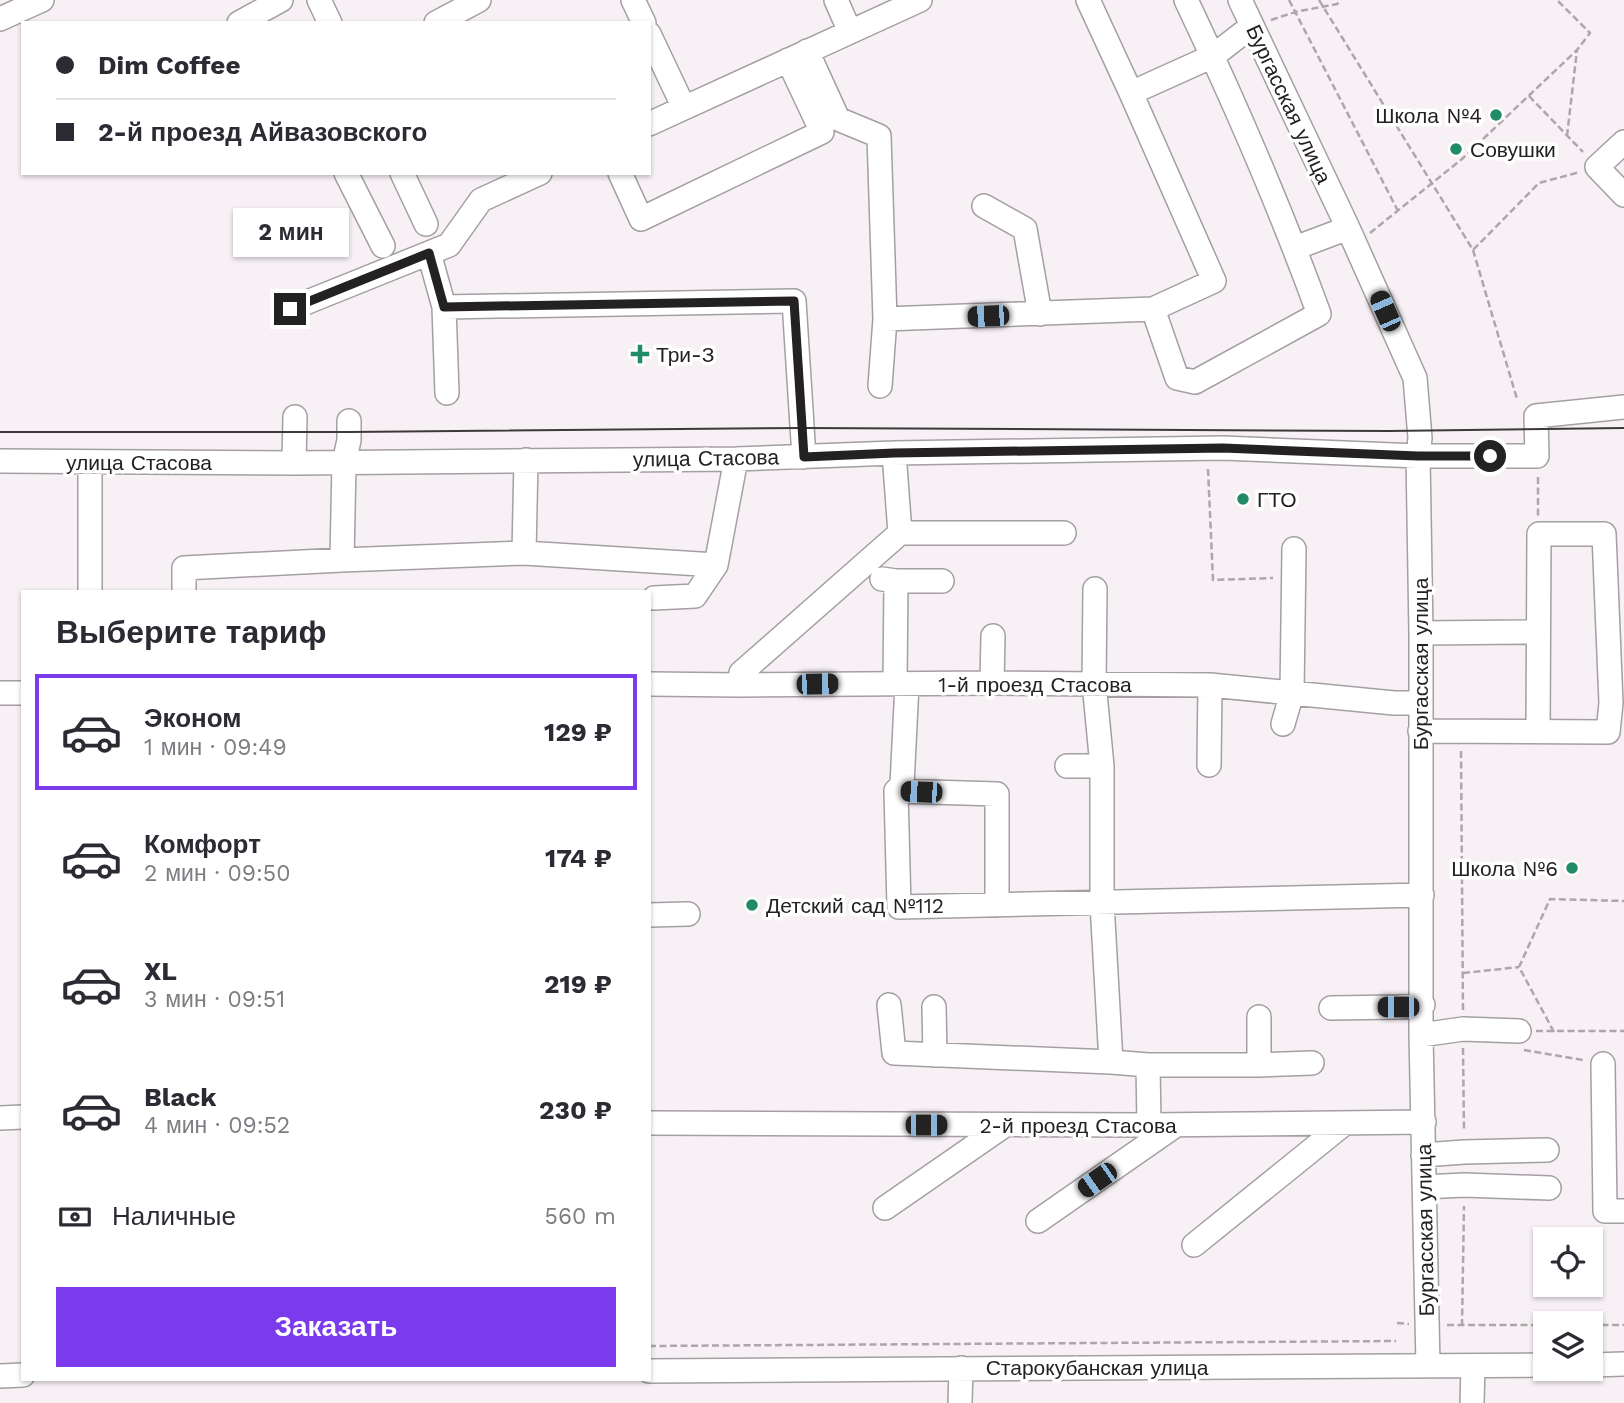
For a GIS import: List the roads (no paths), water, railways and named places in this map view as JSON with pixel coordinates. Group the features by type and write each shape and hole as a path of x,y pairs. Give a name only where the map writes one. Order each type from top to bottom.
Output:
{"street":[{"path":"0,19 42,0"},
{"path":"319,0 329,21"},
{"path":"440,21 479,0"},
{"path":"633,0 643,21"},
{"path":"836,0 850,32"},
{"path":"651,123 920,0"},
{"path":"884,319 1153,309 1214,281 1088,0"},
{"path":"1153,309 1177,378 1195,382 1319,314 1295,248 1213,56 1186,0"},
{"name":"Бургасская улица","path":"1240,0 1352,236 1415,378 1420,438 1423,1155 1428,1366"},
{"path":"244,21 272,10"},
{"path":"1131,93 1213,56 1252,26"},
{"path":"651,38 684,108"},
{"path":"621,175 640,219 822,132 798,56"},
{"path":"798,56 838,119 879,136 884,319 880,386"},
{"path":"1624,142 1597,167 1624,195"},
{"path":"347,175 383,246"},
{"path":"403,175 426,224"},
{"path":"290,309 449,244 481,200 536,175"},
{"path":"984,206 1025,229 1040,314"},
{"path":"1295,248 1352,236"},
{"path":"429,253 444,307 447,393"},
{"path":"444,307 794,301 804,457"},
{"name":"улица Стасова","path":"0,461 344,463 736,459 894,453 1207,448 1418,456 1538,456 1536,416 1624,407"},
{"path":"295,417 295,463"},
{"path":"342,559 344,463 349,440 349,421"},
{"path":"894,453 900,533"},
{"path":"654,598 695,597 716,565 736,459"},
{"path":"524,553 526,460"},
{"path":"90,463 90,590"},
{"path":"740,685 741,673 900,533 1064,533"},
{"path":"1420,730 1608,732 1618,703 1614,534 1539,534 1538,731"},
{"path":"1283,724 1292,693 1294,549"},
{"path":"184,590 184,568 342,559 524,553 716,565"},
{"path":"942,581 889,580 901,683 902,785 896,791 899,907 1422,895"},
{"path":"1095,589 1094,683 1102,766 1102,903 1111,1062"},
{"path":"1421,633 1538,632"},
{"path":"992,683 993,636"},
{"name":"1-й проезд Стасова","path":"651,684 1210,685 1394,703 1421,703"},
{"path":"1209,765 1210,685"},
{"path":"0,693 21,693"},
{"path":"1067,766 1102,766"},
{"path":"896,791 997,794 997,905"},
{"path":"651,915 688,914"},
{"path":"889,1005 894,1053 1148,1065 1312,1063"},
{"path":"1331,1008 1423,1005"},
{"path":"934,1007 934,1055"},
{"path":"1259,1017 1259,1065"},
{"path":"1422,1035 1463,1028 1522,1041"},
{"path":"1603,1064 1614,1093 1605,1211 1624,1211"},
{"path":"1148,1065 1149,1125"},
{"path":"0,1118 21,1117"},
{"name":"2-й проезд Стасова","path":"651,1124 1177,1125 1424,1122"},
{"path":"1194,1245 1345,1123"},
{"path":"884,1208 1005,1125"},
{"path":"1038,1222 1177,1125"},
{"path":"1423,1155 1547,1150"},
{"path":"1424,1187 1464,1185 1549,1188"},
{"path":"1603,1365 1624,1364"},
{"name":"Старокубанская улица","path":"651,1371 1533,1365"},
{"path":"1472,1403 1473,1366"},
{"path":"960,1403 961,1368"},
{"path":"0,1376 21,1376"}],"tram line":[{"path":"0,432 803,428 1389,431 1624,428"}],"place":[{"name":"Школа №4","path":"1496,115"},
{"name":"Совушки","path":"1456,149"},
{"name":"Три-З","path":"640,354"},
{"name":"ГТО","path":"1243,499"},
{"name":"Школа №6","path":"1572,868"},
{"name":"Детский сад №112","path":"752,905"}]}
